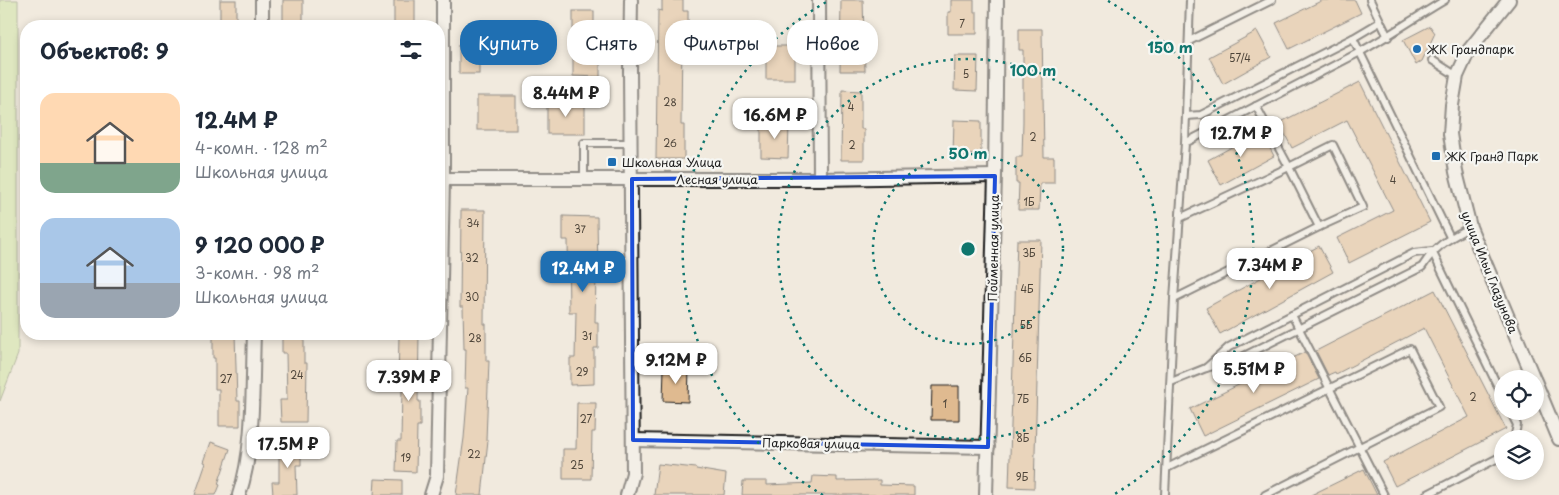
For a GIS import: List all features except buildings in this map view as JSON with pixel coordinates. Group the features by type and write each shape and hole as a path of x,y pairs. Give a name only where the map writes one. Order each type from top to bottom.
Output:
{"street":[{"path":"262,0 262,20"},
{"path":"443,0 443,20"},
{"path":"627,495 633,473 631,0"},
{"path":"819,0 820,179"},
{"name":"Пойменная улица","path":"986,495 995,176 997,0"},
{"name":"улица Ильи Глазунова","path":"1509,0 1469,50 1457,76 1450,134 1456,172 1470,227 1530,370"},
{"name":"Лесная улица","path":"445,178 820,179 995,176"},
{"path":"239,495 244,482 250,436 254,340"},
{"path":"431,495 437,476 439,340"},
{"name":"улица Ильи Глазунова","path":"1544,403 1559,438"},
{"name":"Парковая улица","path":"633,440 988,447"}],"lane":[{"path":"1165,495 1174,300 1185,143 1190,0"},
{"path":"1189,41 1272,0"},
{"path":"1370,0 1388,37"},
{"path":"1185,143 1388,37 1404,24 1445,0"},
{"path":"1186,116 1201,115 1353,38 1380,22"},
{"path":"1353,38 1450,237"},
{"path":"1432,60 1457,76"},
{"path":"1256,106 1319,227"},
{"path":"584,179 584,143 631,143"},
{"path":"1174,300 1363,207 1333,145 1180,218"},
{"path":"1171,382 1206,368 1238,359 1422,267 1432,251 1450,237 1470,227"},
{"path":"1206,368 1229,346 1414,253 1432,251"},
{"path":"1432,251 1494,379"},
{"path":"1292,315 1384,495"},
{"path":"1167,468 1410,348 1439,407 1265,495"},
{"path":"1426,495 1494,460"}],"highlighted area":[{"path":"995,176 988,447 633,440 632,179"}],"green space":[{"path":"0,0 18,0 18,354 0,401"}],"place":[{"name":"ЖК Грандпарк","path":"1417,49"},
{"name":"ЖК Гранд Парк","path":"1436,156"},
{"name":"Школьная Улица","path":"612,162"}]}
